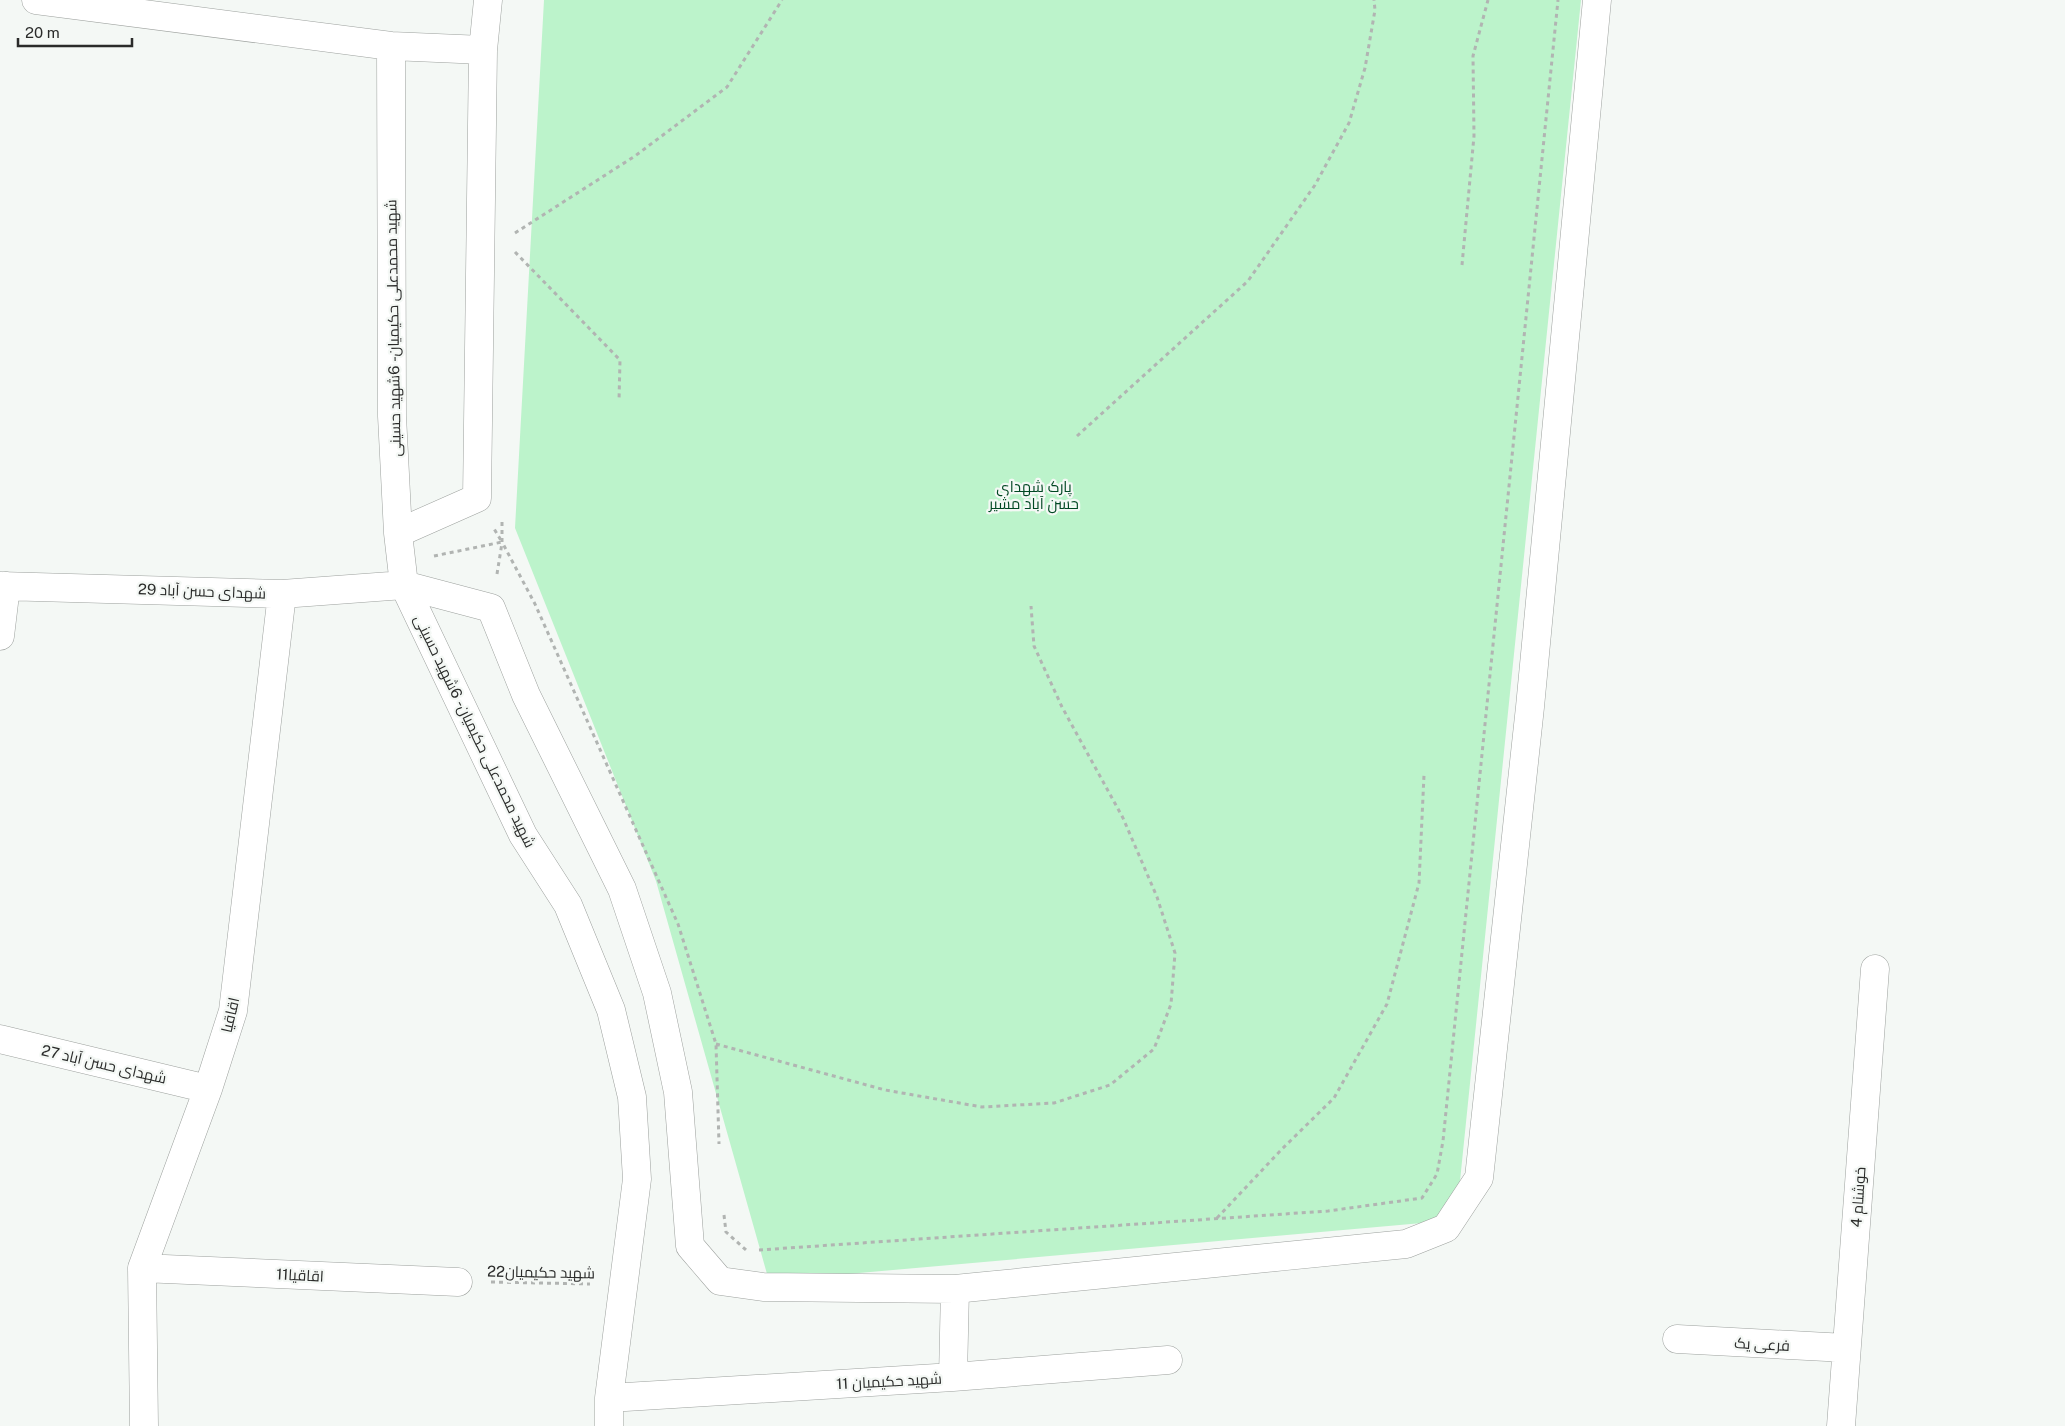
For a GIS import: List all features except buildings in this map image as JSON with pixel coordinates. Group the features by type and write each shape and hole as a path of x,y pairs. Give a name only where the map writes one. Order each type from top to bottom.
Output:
{"street":[{"path":"36,0 391,46 483,50"},
{"path":"398,533 477,498 483,50 488,0"},
{"path":"953,1377 956,1289 1406,1244 1446,1228 1479,1178 1530,707 1598,0"},
{"name":"شهید محمدعلی حکیمیان - 6شهید حسینی","path":"391,46 392,416 398,533 404,585 523,835 568,905 611,1010 632,1097 636,1179 609,1398 609,1426"},
{"name":"شهدای حسن آباد 29","path":"3,586 282,594 404,585 491,608 526,695 622,889 657,993 678,1092 690,1246 720,1281 763,1287 956,1289"},
{"path":"0,636 3,586"},
{"name":"اقاقیا","path":"144,1426 142,1268 208,1089 233,1011 282,594"},
{"name":"خوشنام 4","path":"1841,1426 1874,969"},
{"name":"شهدای حسن آباد 27","path":"0,1040 208,1089"},
{"name":"11اقاقیا","path":"142,1268 458,1282"},
{"name":"فرعی یک","path":"1677,1339 1846,1348"},
{"name":"شهید حکیمیان 11","path":"609,1398 953,1377 1168,1360"}],"path":[{"path":"512,235 635,156 727,87 782,0"},
{"path":"1078,436 1248,281 1315,184 1349,124 1365,68 1375,10 1374,0"},
{"path":"1462,266 1474,136 1473,56 1488,0"},
{"path":"724,1213 726,1232 747,1250 784,1250 1328,1210 1422,1198 1437,1174 1443,1141 1558,0"},
{"path":"511,247 620,360 620,401"},
{"path":"502,512 502,542 535,604 678,924 716,1044 719,1147"},
{"path":"716,1044 884,1090 982,1107 1054,1103 1110,1085 1154,1049 1171,1004 1175,953 1157,896 1123,818 1062,707 1034,646 1031,606"},
{"path":"1216,1219 1282,1148 1334,1098 1388,1004 1419,883 1424,775"},
{"name":"شهید حکیمیان22","path":"458,1282 623,1285"}],"green space":[{"name":"پارک شهدای حسن آباد مشیر","path":"544,0 1581,0 1456,1220 769,1281 656,881 515,528"}]}
